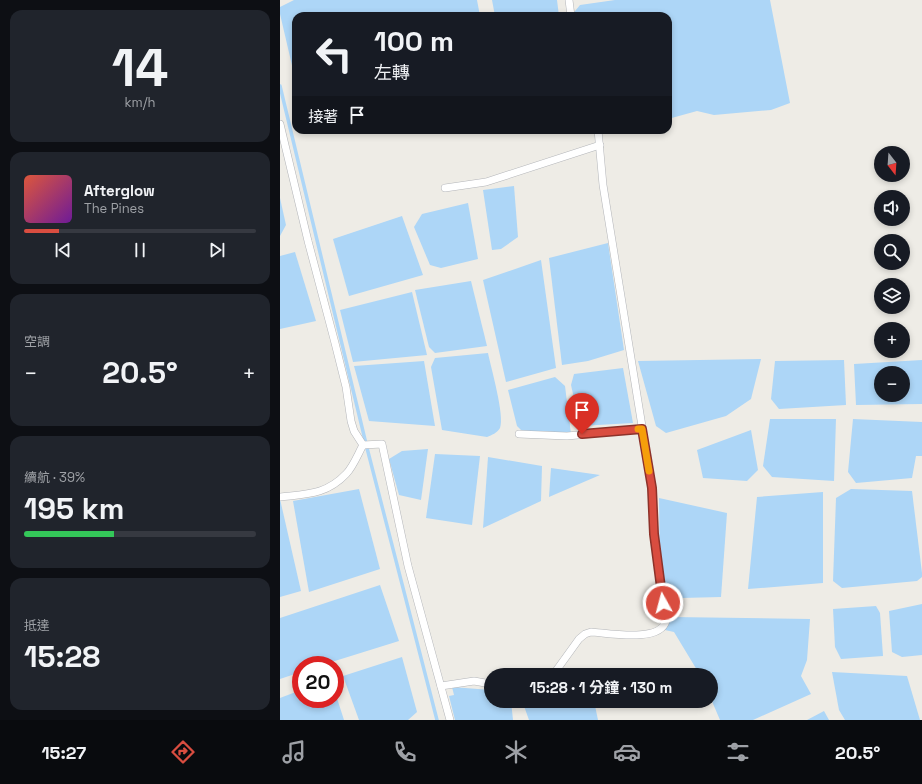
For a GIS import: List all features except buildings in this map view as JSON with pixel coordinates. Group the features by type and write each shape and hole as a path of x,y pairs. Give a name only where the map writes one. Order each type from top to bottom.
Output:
{"lane":[{"path":"569,0 570,12"},
{"path":"280,124 308,241 346,387 351,421 354,431 363,445"},
{"path":"558,668 579,639 585,634 591,632 642,636 654,632 662,627 666,621 654,534 652,488 603,185 599,134"},
{"path":"445,188 486,182 600,144"},
{"path":"519,434 567,436 642,429"},
{"path":"363,445 382,444 408,566 450,720"},
{"path":"280,497 314,494 328,489 346,474 363,445"},
{"path":"441,686 474,682 484,683"}],"water":[{"path":"294,0 477,0 479,12 292,12 292,65 280,14 280,7"},
{"path":"492,0 557,0 558,12 494,12"},
{"path":"615,0 770,0 790,103 771,110 714,115 697,111 672,118 672,12 574,12 580,5"},
{"path":"514,186 518,237 501,249 492,250 483,190"},
{"path":"280,198 286,225 280,236"},
{"path":"468,203 478,259 441,268 430,265 414,227 422,214"},
{"path":"402,216 423,275 349,296 333,239"},
{"path":"608,243 624,350 588,361 562,365 549,258"},
{"path":"295,252 316,321 280,329 280,256"},
{"path":"541,260 556,368 506,382 483,280"},
{"path":"471,281 487,346 435,353 429,347 415,290"},
{"path":"412,292 427,355 353,362 340,310"},
{"path":"488,353 501,413 500,428 496,433 487,437 442,430 431,367 435,358"},
{"path":"761,359 751,399 726,416 666,433 656,426 638,361"},
{"path":"844,360 846,405 779,409 771,399 775,361"},
{"path":"922,360 922,404 856,405 854,364"},
{"path":"424,361 435,426 369,421 354,366"},
{"path":"623,368 633,423 580,426 571,385 574,374"},
{"path":"555,377 565,386 571,434 527,436 517,426 508,390"},
{"path":"770,419 836,419 834,481 772,477 763,466"},
{"path":"853,419 922,422 922,456 916,456 912,478 856,483 848,472"},
{"path":"751,430 758,470 747,481 703,478 697,450"},
{"path":"428,449 421,500 399,495 389,459 402,451"},
{"path":"435,454 480,456 472,525 426,518"},
{"path":"488,457 542,466 541,501 483,528"},
{"path":"551,468 600,475 549,497"},
{"path":"359,489 380,569 309,592 293,501"},
{"path":"851,489 912,491 922,573 922,577 917,581 842,588 833,581 836,498"},
{"path":"823,492 823,583 748,589 757,497"},
{"path":"659,498 727,513 721,597 681,598 660,592"},
{"path":"280,499 301,591 280,597"},
{"path":"380,585 399,641 344,658 344,656 292,656 292,675 280,679 280,618"},
{"path":"922,604 922,655 902,657 892,652 889,611"},
{"path":"876,606 880,613 883,656 841,659 835,647 833,609"},
{"path":"672,617 810,619 807,660 801,676 811,694 753,720 720,720 715,708 718,708 718,668 696,668 674,632 665,630"},
{"path":"402,657 417,712 408,720 359,720 344,676"},
{"path":"832,672 907,676 920,720 845,720 839,710"},
{"path":"452,687 484,689 484,708 512,708 513,720 455,720 449,696 454,695"},
{"path":"292,693 292,708 340,708 344,720 280,720 280,698"},
{"path":"525,708 595,708 598,720 529,720"},
{"path":"824,711 829,720 807,720"}],"waterway":[{"path":"280,86 367,448 437,720"}],"slow traffic":[{"path":"638,429 642,429 649,471"}],"route":[{"path":"582,434 642,429 652,488 654,534 663,603"}]}
